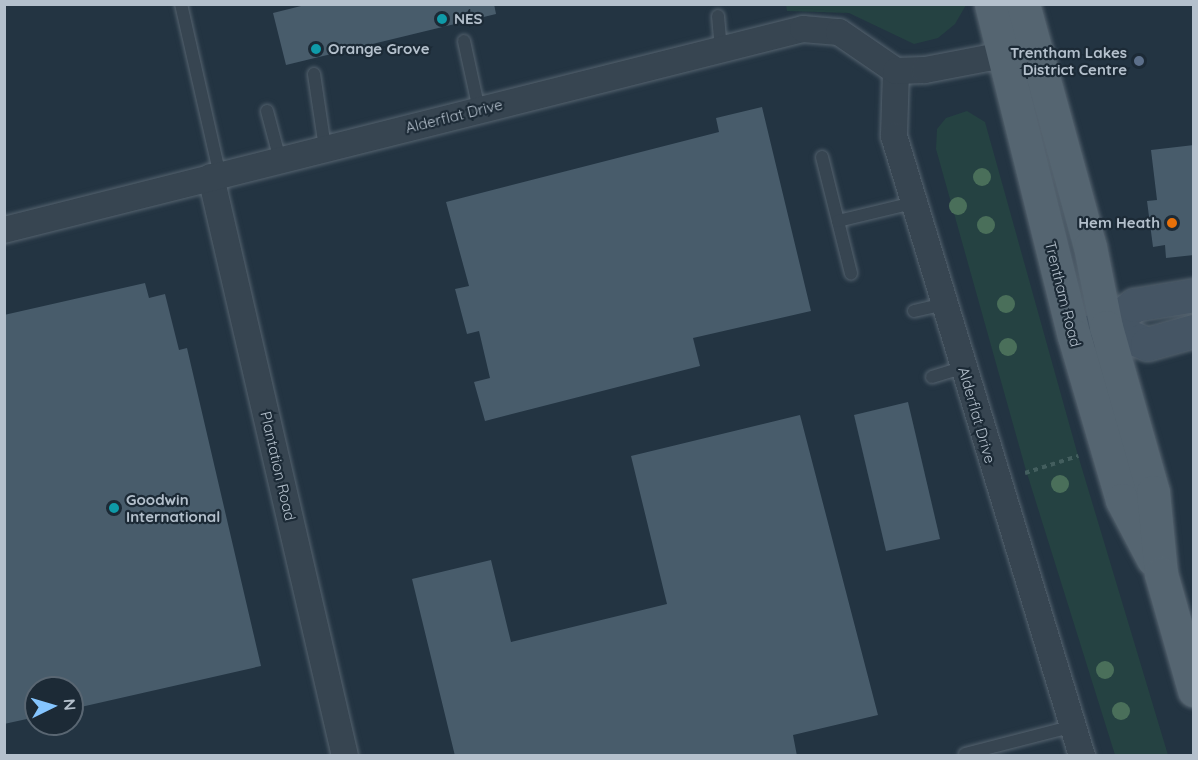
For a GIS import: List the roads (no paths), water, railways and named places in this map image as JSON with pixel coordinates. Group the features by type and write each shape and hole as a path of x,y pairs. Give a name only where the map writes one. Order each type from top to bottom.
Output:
{"main road":[{"name":"Trentham Road","path":"992,4 1074,336 1122,500 1161,574"},
{"name":"Trentham Road","path":"1023,4 1090,247 1106,327 1153,492 1161,574 1194,690"},
{"path":"1074,336 1106,327 1134,306 1194,295"},
{"path":"1106,327 1148,344 1194,331"}],"street":[{"name":"Alderflat Drive","path":"4,230 803,29 839,32 896,71 894,136 997,483 1082,756"},
{"path":"896,71 925,70 1004,55"},
{"name":"Plantation Road","path":"215,176 345,756"}],"lane":[{"path":"181,4 215,176"},
{"path":"718,16 721,49"},
{"path":"464,40 479,110"},
{"path":"314,74 325,148"},
{"path":"267,111 280,160"},
{"path":"822,157 851,273"},
{"path":"838,221 913,202"},
{"path":"914,311 945,304"},
{"path":"932,377 964,367"},
{"path":"965,754 1074,726"}],"place":[{"name":"NES","path":"442,19"},
{"name":"Orange Grove","path":"316,49"},
{"name":"Trentham Lakes District Centre","path":"1139,61"},
{"name":"Hem Heath","path":"1172,223"},
{"name":"Goodwin International","path":"114,508"}]}
